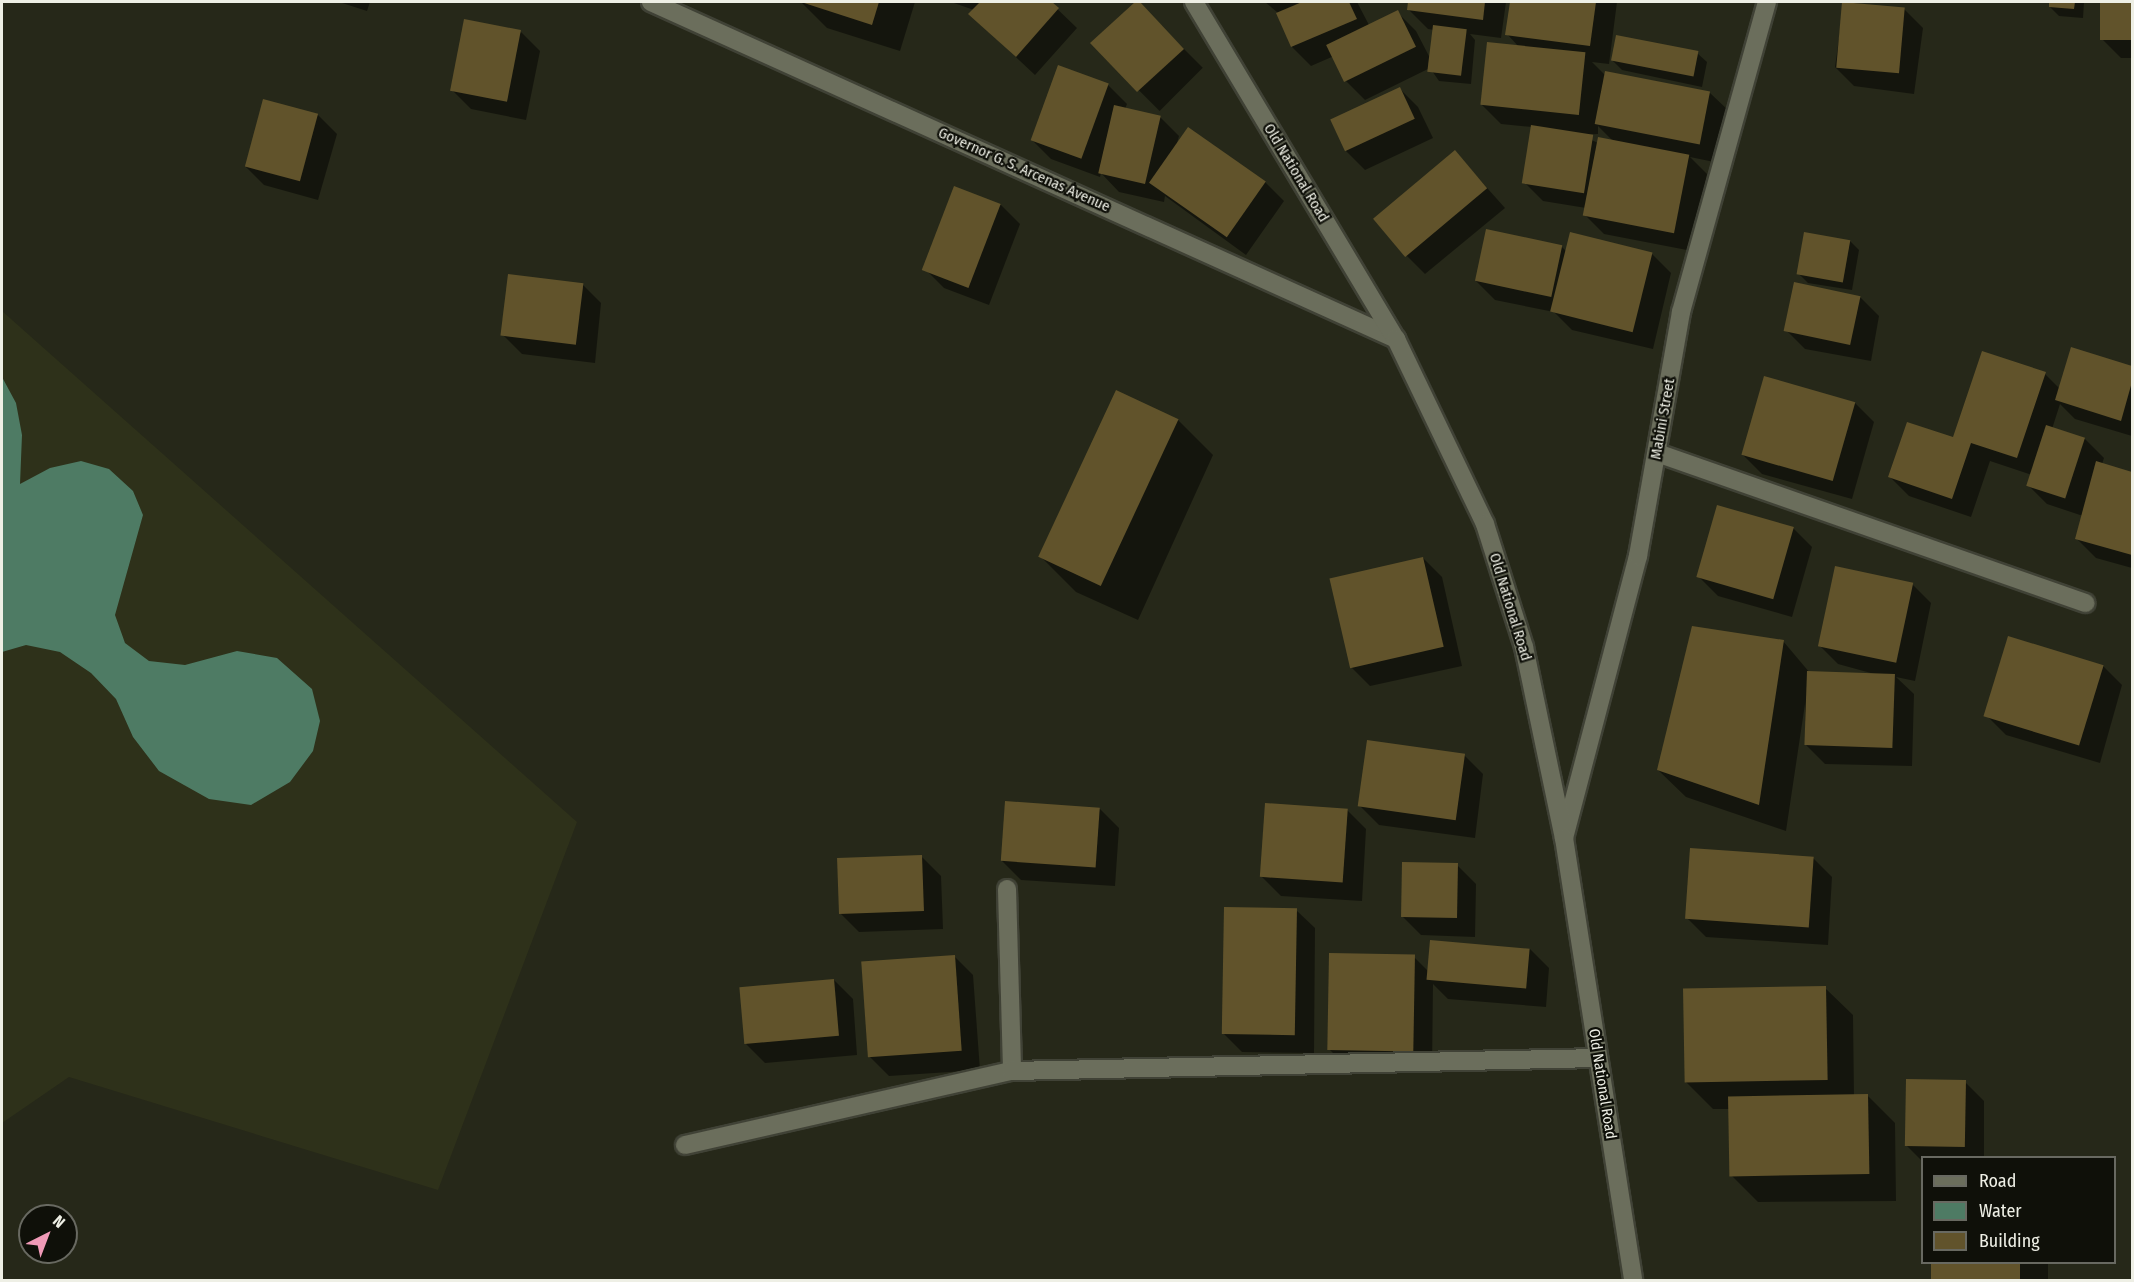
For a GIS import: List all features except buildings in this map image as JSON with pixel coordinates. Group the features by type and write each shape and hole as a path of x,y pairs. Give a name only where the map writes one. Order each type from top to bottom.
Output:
{"street":[{"name":"Governor G. S. Arcenas Avenue","path":"651,2 1396,339"},
{"name":"Old National Road","path":"1194,2 1396,339 1485,524 1524,646 1564,837 1633,1281"},
{"name":"Mabini Street","path":"1564,837 1638,556 1680,312 1767,2"},
{"path":"1657,453 2086,603"},
{"path":"1007,889 1011,1071"},
{"path":"685,1145 1011,1071 1598,1058"}],"shaded area":[{"path":"2,311 577,822 438,1190 69,1077 2,1123"}],"water":[{"path":"2,377 16,403 22,435 20,484 50,468 81,461 109,469 133,491 143,515 115,615 125,643 149,661 185,665 237,651 277,658 312,689 320,721 313,751 290,782 251,805 209,799 159,771 133,737 116,699 91,673 60,652 26,645 2,652"}]}
